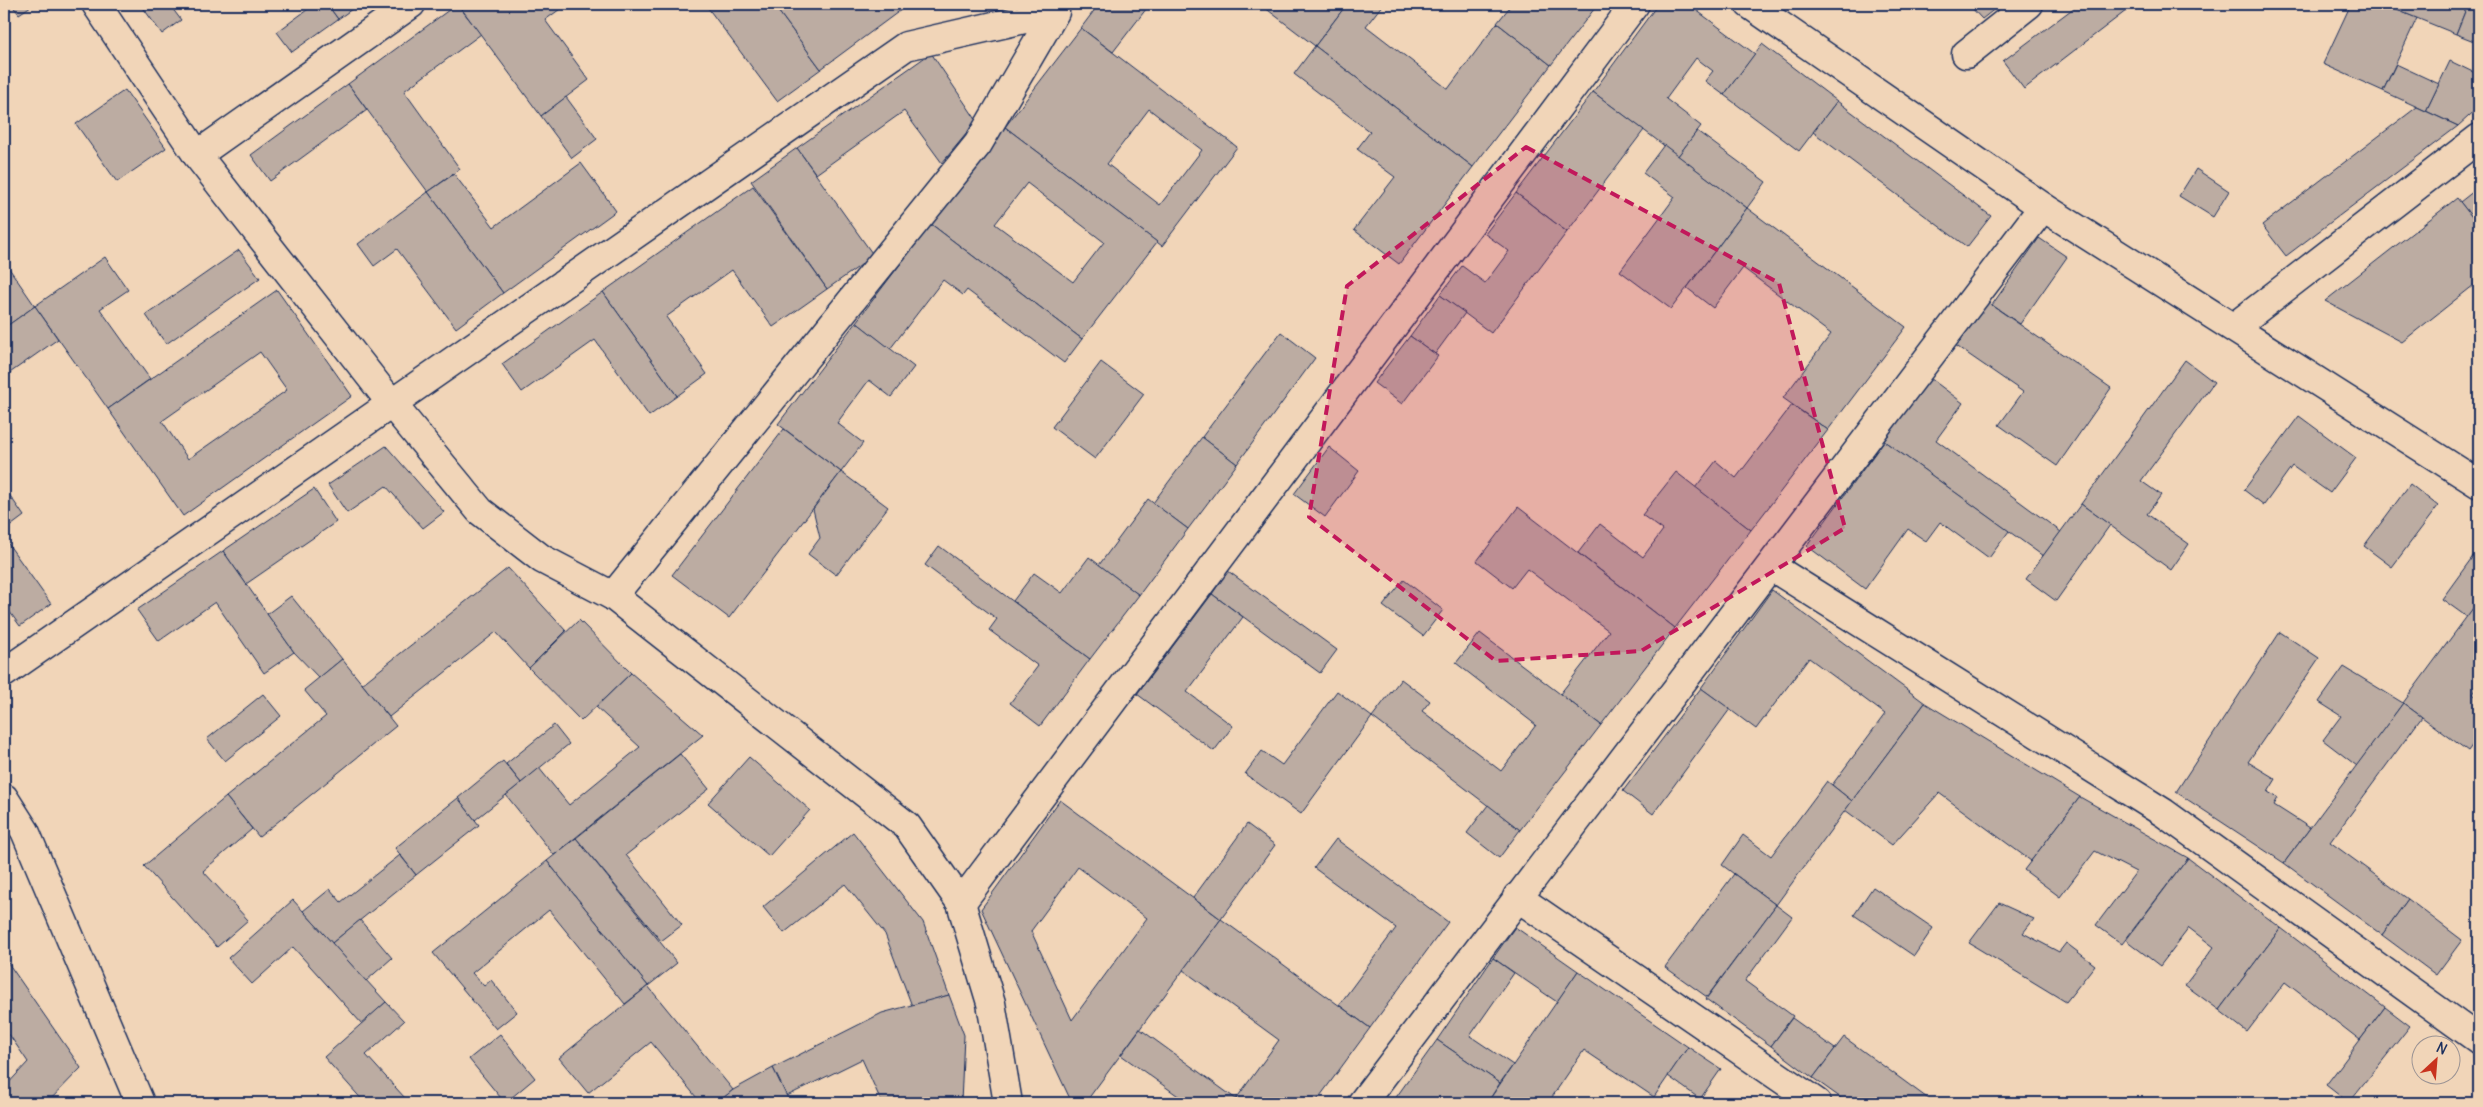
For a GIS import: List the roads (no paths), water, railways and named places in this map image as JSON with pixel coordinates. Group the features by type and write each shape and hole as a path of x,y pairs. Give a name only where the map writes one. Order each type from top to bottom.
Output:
{"street":[{"path":"96,4 197,155 392,404 480,512 542,559 613,596 908,826 961,903 991,1003 1008,1103"},
{"path":"197,155 411,4"},
{"path":"961,903 1635,4"},
{"path":"1749,4 2043,207 2479,484"},
{"path":"1966,54 2029,4"},
{"path":"613,596 978,144 1058,8"},
{"path":"4,673 906,46 1058,8"},
{"path":"2234,328 2479,138"},
{"path":"1362,1103 1517,897 1772,567 2043,207"},
{"path":"1772,567 2164,813 2479,1040"},
{"path":"4,798 25,830 140,1103"},
{"path":"1517,897 1817,1103"}]}
